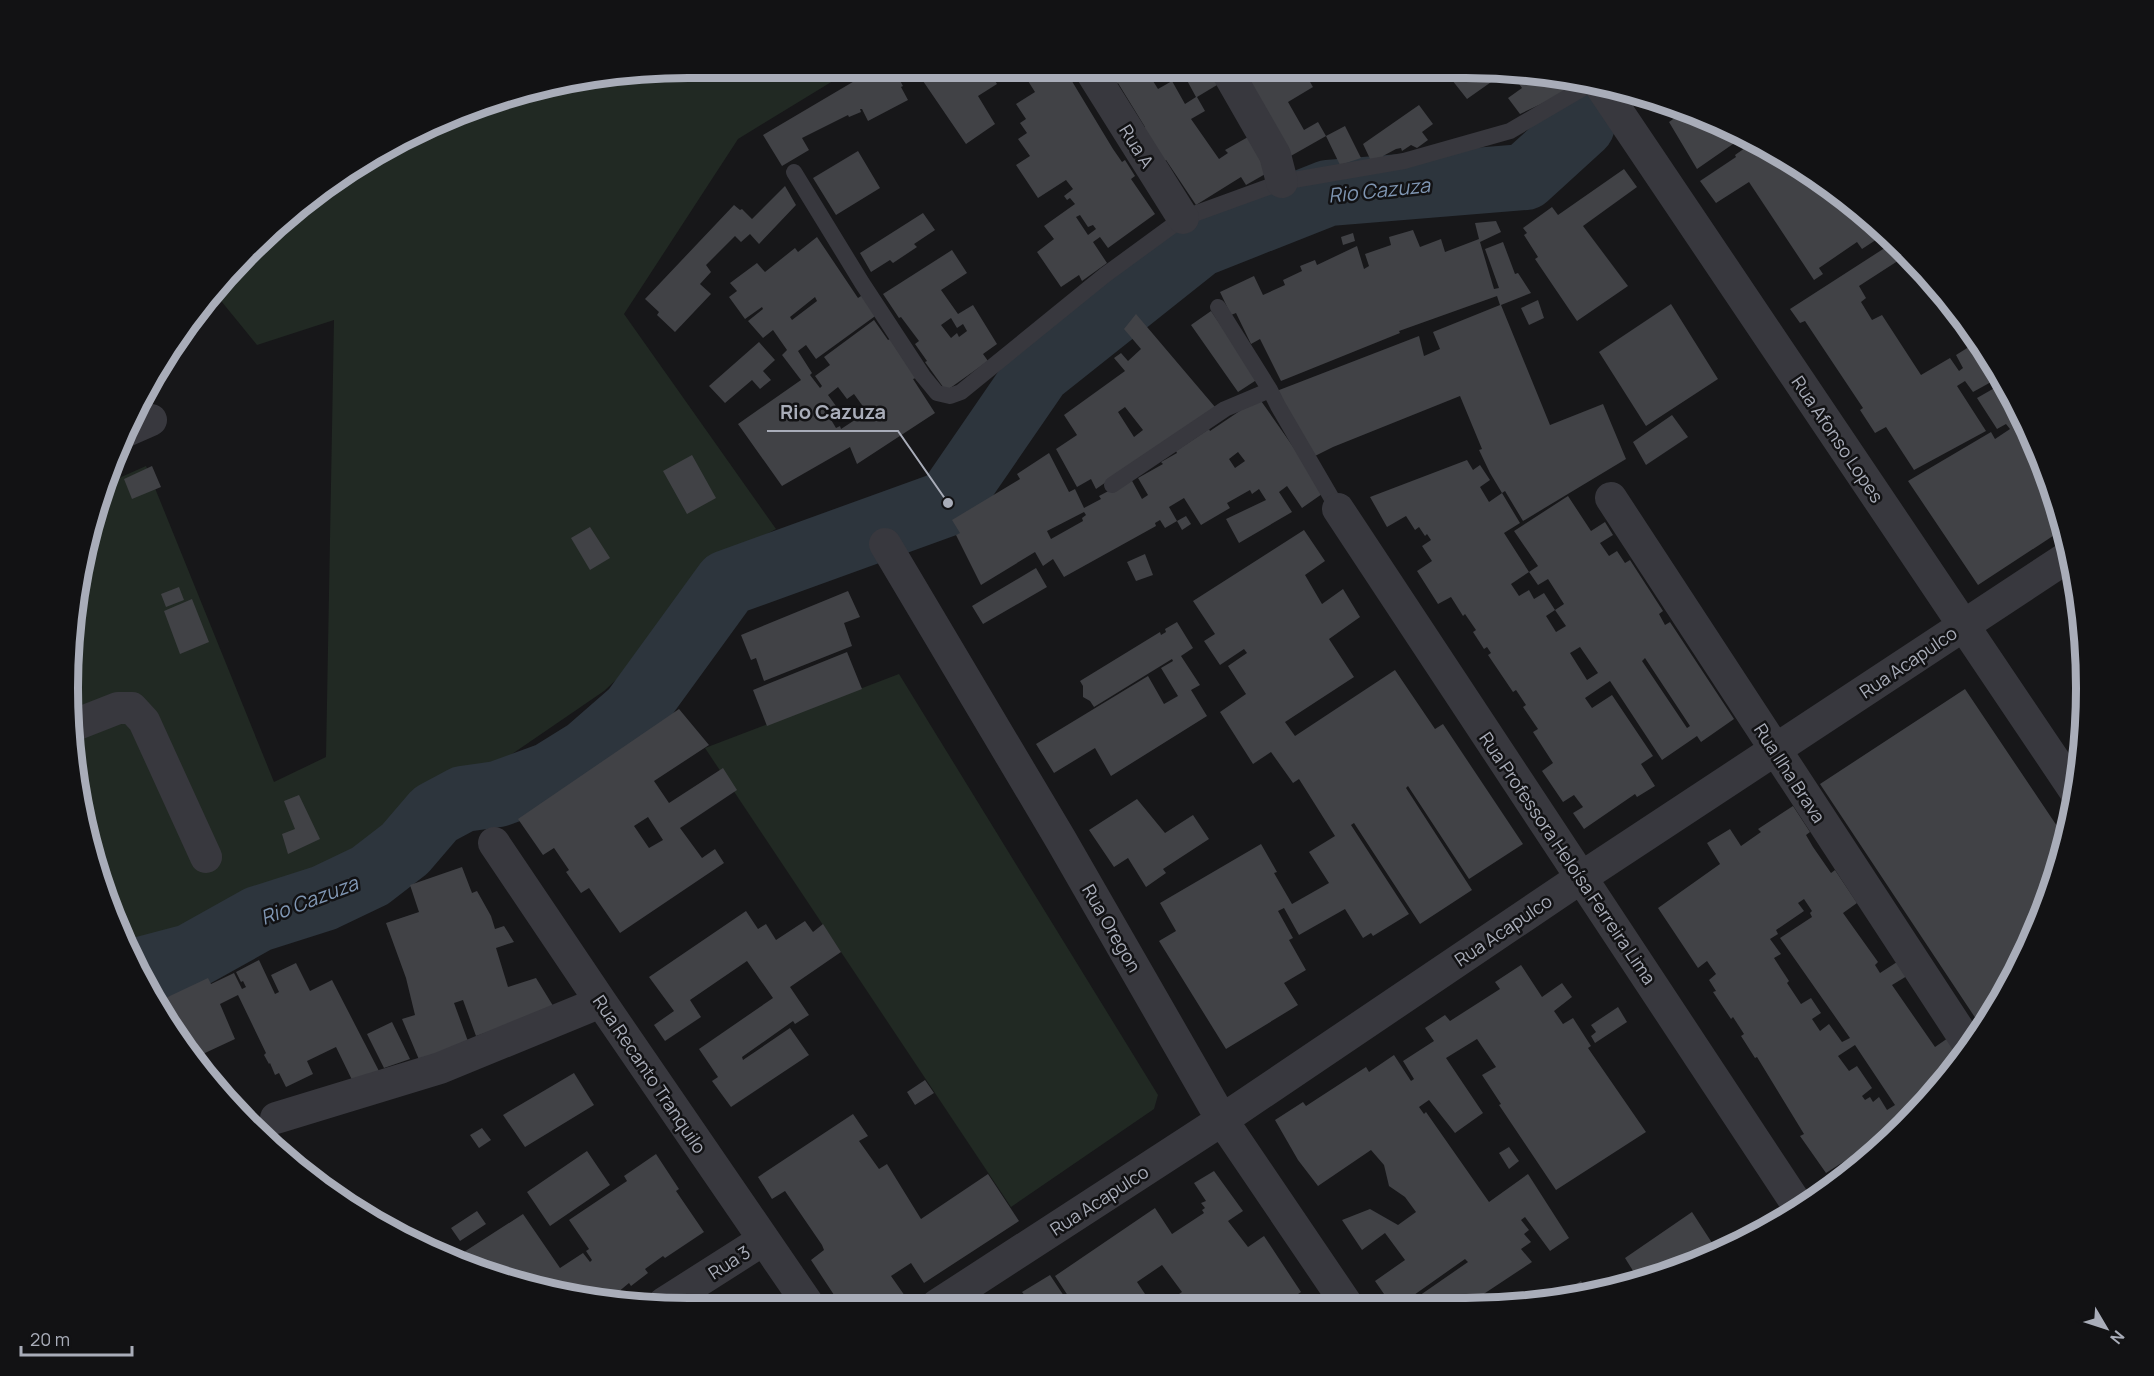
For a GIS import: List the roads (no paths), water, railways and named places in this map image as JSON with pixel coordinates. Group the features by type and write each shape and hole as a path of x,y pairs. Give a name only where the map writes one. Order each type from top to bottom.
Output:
{"street":[{"name":"Rua A","path":"1095,78 1183,218"},
{"path":"1231,78 1275,155 1282,182"},
{"name":"Rua Afonso Lopes","path":"1607,95 2069,782"},
{"name":"Rua Ilha Brava","path":"1611,498 1965,1039"},
{"name":"Rua Professora Heloísa Ferreira Lima","path":"1338,509 1795,1201"},
{"name":"Rua Oregon","path":"885,544 1061,840 1222,1120 1343,1298"},
{"name":"Rua Acapulco","path":"948,1298 1222,1120 1582,877 2062,561"},
{"path":"79,723 118,708 132,708 144,721 206,857"},
{"name":"Rua Recanto Tranquilo","path":"494,843 600,1002 804,1298"},
{"path":"276,1118 440,1068 600,1002"},
{"name":"Rua 3","path":"674,1298 763,1239"}],"lane":[{"path":"794,172 862,283 923,376 938,393 950,396 961,392 1105,275 1183,218 1282,182 1404,161 1510,131 1581,89"},
{"path":"1218,307 1270,390 1338,509"},
{"path":"1112,485 1225,409 1270,390"}],"waterway":[{"name":"Rio Cazuza","path":"147,968 190,957 258,919 324,898 370,876 405,849 435,814 463,799 498,794 550,775 587,752 634,711 727,583 948,503 1038,372 1199,244 1328,193 1525,177 1582,125"}],"place":[{"name":"Rio Cazuza","path":"948,503"}]}
